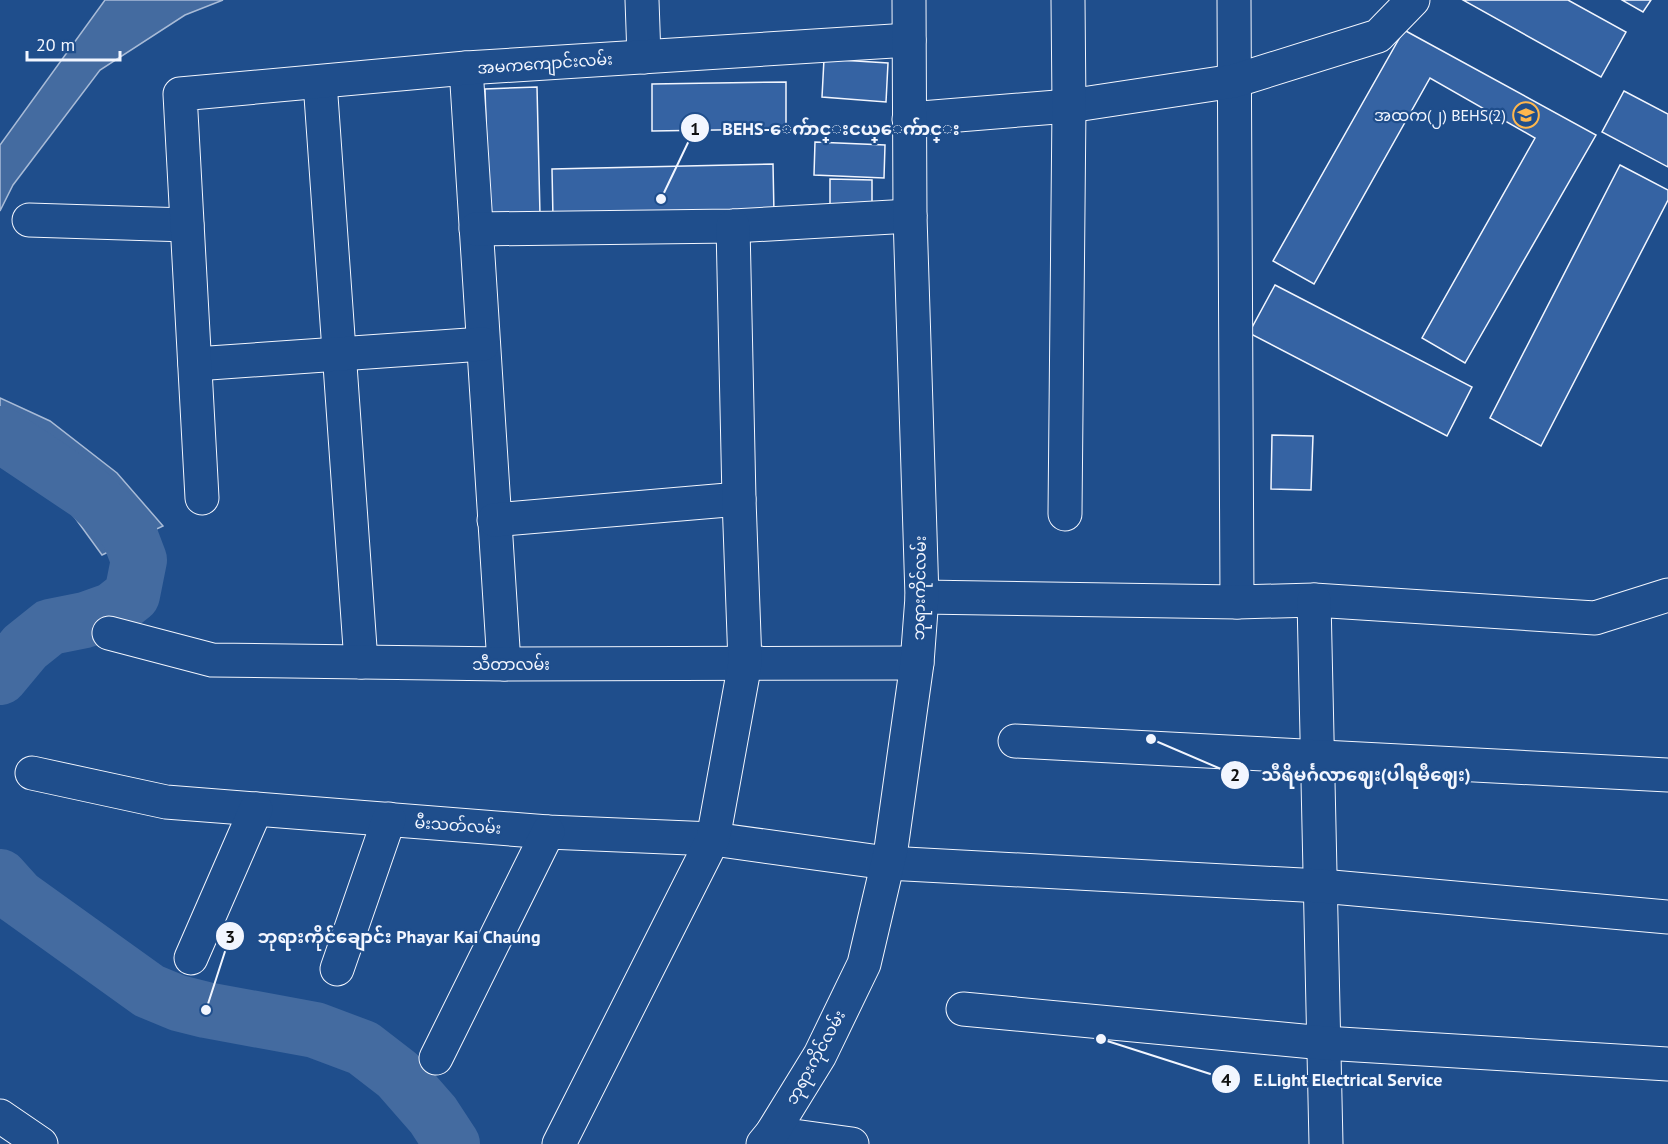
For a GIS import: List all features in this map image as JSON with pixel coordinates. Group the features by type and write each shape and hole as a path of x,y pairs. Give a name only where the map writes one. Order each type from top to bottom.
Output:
{"street":[{"path":"642,0 644,57"},
{"name":"ဘုရားကိုင်လမ်း","path":"767,1138 820,1055 864,964 891,849 917,663 922,597 910,216 909,0"},
{"path":"1065,514 1070,106 1068,0"},
{"path":"1234,0 1237,602"},
{"path":"909,118 1070,106 1234,81 1377,36 1413,0"},
{"name":"အမကကျောင်းလမ်း","path":"187,225 180,94 466,68 909,40"},
{"path":"466,68 504,664"},
{"path":"320,81 361,662"},
{"path":"476,229 733,226 910,216"},
{"path":"29,220 187,225 202,498"},
{"path":"559,1144 713,839 745,663 733,226"},
{"path":"195,364 483,344"},
{"path":"494,520 739,499"},
{"path":"922,597 1237,602 1314,600 1595,618 1668,595"},
{"path":"1314,600 1326,1144"},
{"name":"သီတာလမ်း","path":"109,633 212,660 504,664 917,663"},
{"path":"1015,741 1668,775"},
{"name":"မီးသတ်လမ်း","path":"32,773 166,802 548,832 713,839 887,863 1321,886 1668,917"},
{"path":"191,957 256,809"},
{"path":"337,969 389,819"},
{"path":"436,1058 548,832"},
{"path":"963,1009 1324,1043 1668,1064"},
{"path":"0,1116 41,1144"},
{"path":"767,1138 852,1144"}],"water":[{"path":"105,0 223,0 185,15 100,70 13,185 0,211 0,145"},
{"path":"0,398 50,421 117,473 163,526 102,555 57,493 0,465"}],"building":[{"path":"1463,0 1568,0 1626,32 1601,77"},
{"path":"1622,0 1651,0 1643,12"},
{"path":"1404,30 1596,135 1465,363 1422,338 1535,138 1430,78 1314,284 1273,261"},
{"path":"824,59 888,63 886,102 822,97"},
{"path":"786,82 786,129 652,131 652,84"},
{"path":"537,87 540,215 489,216 485,89"},
{"path":"1624,91 1668,114 1668,167 1602,132"},
{"path":"815,142 885,145 884,178 814,175"},
{"path":"773,164 774,214 553,219 552,169"},
{"path":"1620,165 1668,190 1668,200 1541,446 1490,418"},
{"path":"830,179 872,180 872,205 830,205"},
{"path":"1275,285 1472,387 1447,436 1249,333"},
{"path":"1272,435 1313,436 1311,490 1271,489"}],"waterway":[{"path":"0,434 88,493 128,531 139,560 132,595 113,610 85,620 50,627 25,647 0,677"},
{"path":"0,877 18,897 149,991 178,1003 206,1010 315,1030 363,1048 398,1075 433,1115 452,1144"}],"place":[{"name":"အထက(၂) BEHS(2)","path":"1526,115"},
{"name":"BEHS-ေက်ာင္းငယ္ေက်ာင္း","path":"661,199"},
{"name":"သီရိမင်္ဂလာဈေး(ပါရမီဈေး)","path":"1151,739"},
{"name":"ဘုရားကိုင်ချောင်း Phayar Kai Chaung","path":"206,1010"},
{"name":"E.Light Electrical Service","path":"1101,1039"}]}
